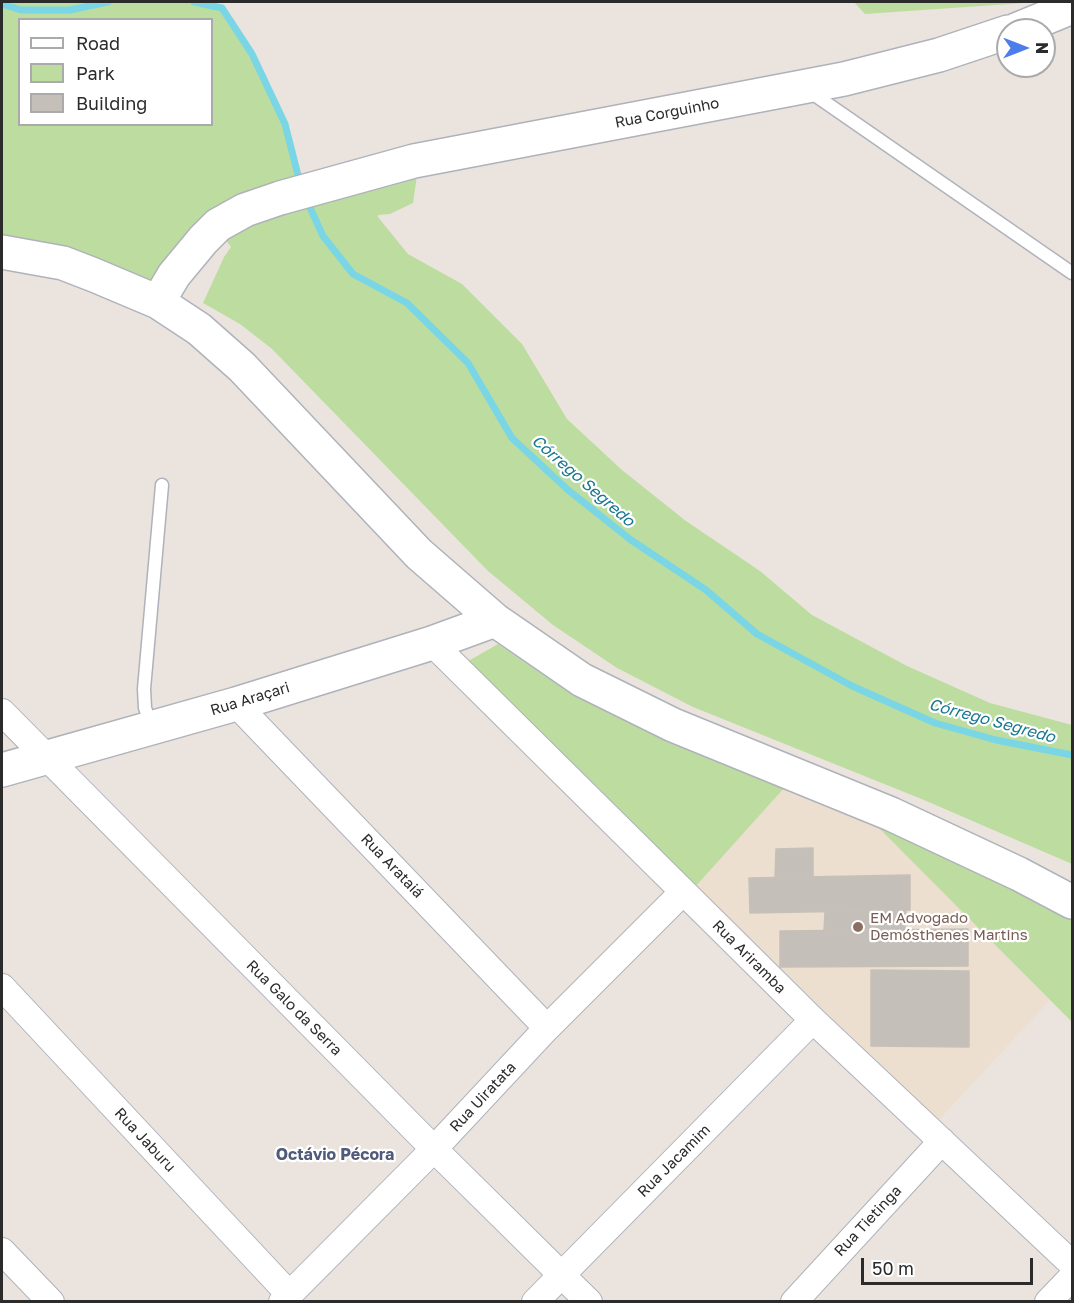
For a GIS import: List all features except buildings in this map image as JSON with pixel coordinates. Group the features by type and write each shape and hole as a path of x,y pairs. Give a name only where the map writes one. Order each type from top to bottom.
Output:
{"street":[{"path":"1045,18 1072,7"},
{"name":"Rua Corguinho","path":"158,302 174,275 218,225 245,210 280,198 414,161 844,79 996,37"},
{"path":"2,252 63,263 158,302 199,329 242,367 419,554 495,620 582,680 673,725 891,814 1019,874 1072,902"},
{"name":"Rua Araçari","path":"2,770 236,704 432,643 495,620"},
{"name":"Rua Ariramba","path":"432,643 813,1020 1072,1264"},
{"name":"Rua Arataiá","path":"236,704 547,1028"},
{"name":"Rua Galo da Serra","path":"2,712 434,1149 589,1302"},
{"name":"Rua Uiratata","path":"286,1298 434,1149 547,1028 683,892"},
{"name":"Rua Jaburu","path":"2,987 286,1298"},
{"name":"Rua Jacamim","path":"535,1302 813,1020"},
{"name":"Rua Tietinga","path":"794,1302 942,1141"},
{"path":"2,1251 51,1302"},
{"path":"1048,1302 1072,1276"}],"lane":[{"path":"802,87 1072,273"},
{"path":"152,727 146,708 144,689 162,485"}],"shaded area":[{"name":"EM Advogado Demósthenes Martins","path":"786,786 870,819 1050,1000 939,1120 695,887"}],"green space":[{"path":"2,2 194,2 222,8 252,54 285,124 303,186 418,169 413,203 390,214 378,215 378,217 408,254 462,284 522,344 567,419 622,470 686,521 760,571 812,615 907,666 990,703 1072,725 1072,864 924,800 693,707 617,668 553,625 488,571 272,349 240,324 203,303 231,247 215,226 162,287 2,238"},
{"path":"854,2 1039,2 865,14"},
{"path":"498,644 563,688 638,726 786,786 695,887 458,667"},
{"path":"870,819 1072,913 1072,1022 1050,1000"}],"waterway":[{"name":"Córrego Segredo","path":"2,4 21,10 70,10 108,2"},
{"name":"Córrego Segredo","path":"194,2 222,8 252,54 285,124 300,183"},
{"name":"Córrego Segredo","path":"306,199 323,236 353,274 407,303 468,363 512,438 568,490 631,540 706,590 757,634 852,686 935,723 996,740 1072,755"}],"place":[{"name":"EM Advogado Demósthenes Martins","path":"858,927"}],"district":[{"name":"Octávio Pécora","path":"335,1155"}]}
